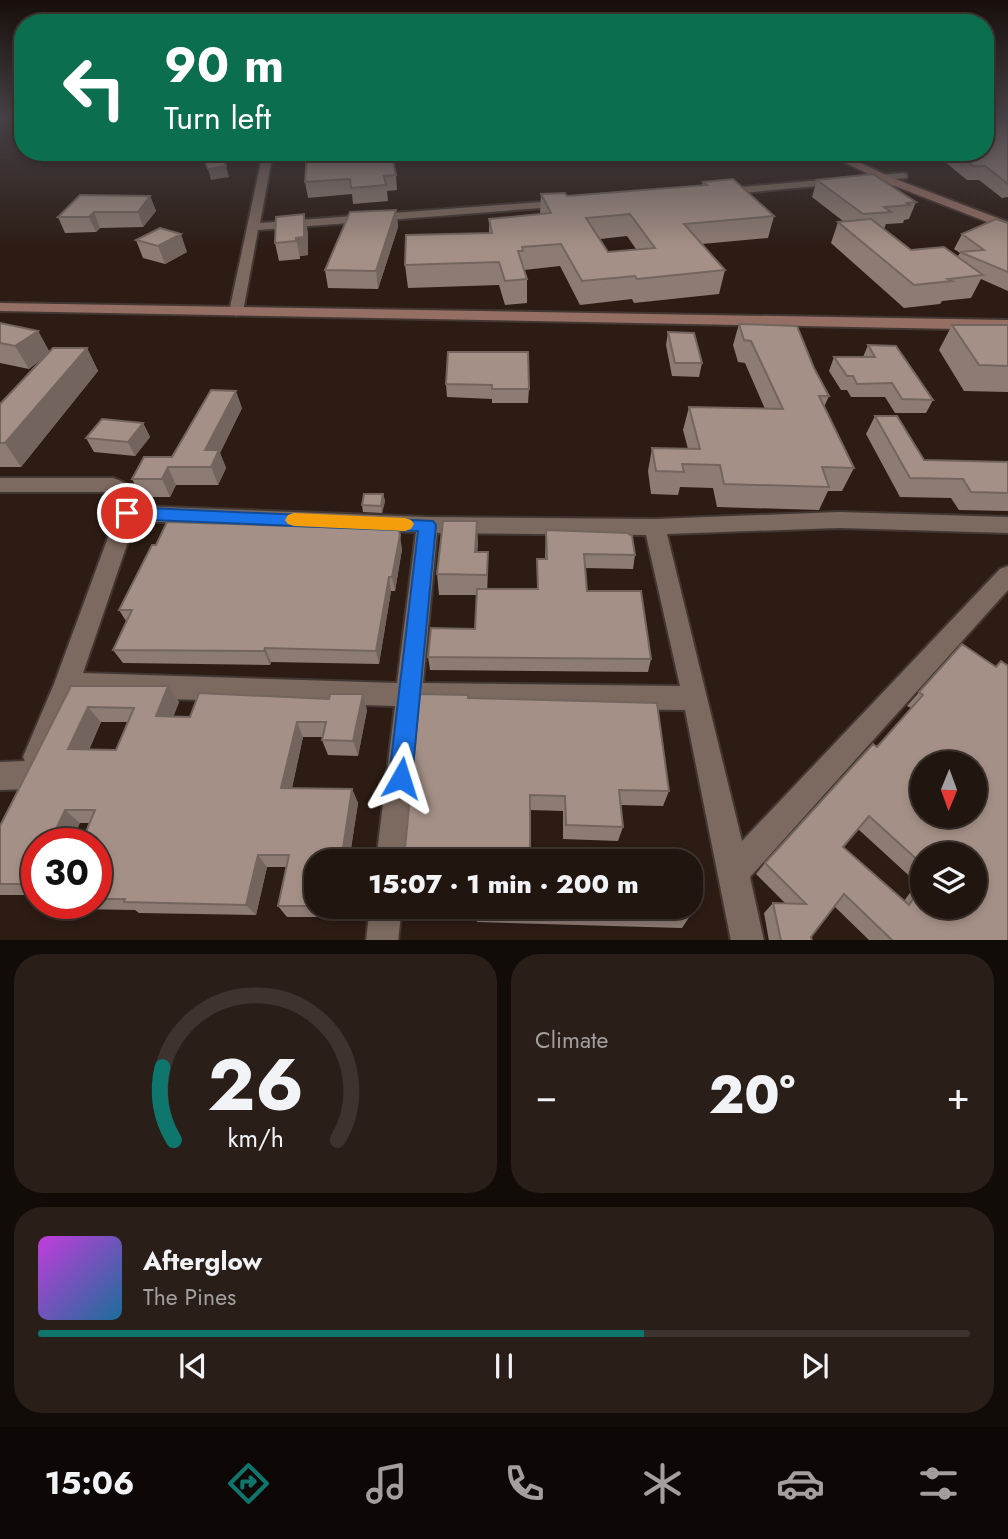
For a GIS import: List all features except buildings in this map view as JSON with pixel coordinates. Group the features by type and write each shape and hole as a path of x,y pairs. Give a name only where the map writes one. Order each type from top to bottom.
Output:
{"main road":[{"path":"851,162 1008,226"},
{"path":"871,162 1008,219"},
{"path":"0,307 1008,325"},
{"path":"0,317 1008,335"}],"street":[{"path":"236,312 266,162"},
{"path":"708,193 903,176"},
{"path":"253,227 584,202"},
{"path":"0,485 113,485 126,494 127,513 66,684 24,786 0,776"},
{"path":"127,513 427,525 654,527 839,520 1008,525"},
{"path":"392,849 427,525"},
{"path":"654,527 696,698 748,940"},
{"path":"735,870 1008,575"},
{"path":"66,684 410,695 696,698"},
{"path":"382,940 384,919"}],"slow traffic":[{"path":"294,520 405,524"}],"route":[{"path":"127,513 427,525 401,778"}]}
